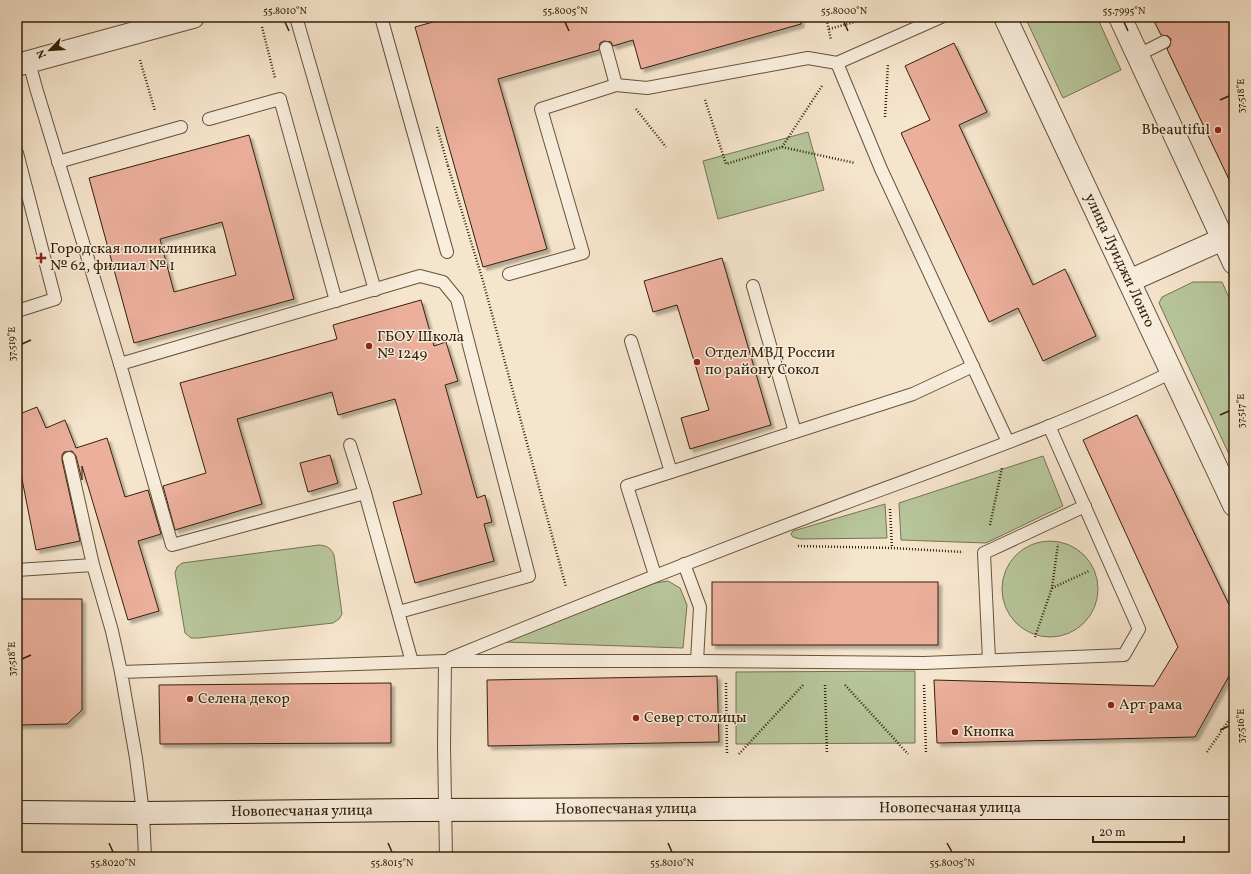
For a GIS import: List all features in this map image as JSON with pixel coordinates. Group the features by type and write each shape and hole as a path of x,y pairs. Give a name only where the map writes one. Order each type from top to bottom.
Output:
{"main road":[{"path":"23,63 193,17"},
{"name":"улица Луиджи Лонго","path":"1005,17 1234,505"},
{"path":"1120,17 1229,249 1129,281"},
{"name":"Новопесчаная улица","path":"17,812 143,813 446,810 1234,808"}],"lane":[{"path":"296,17 375,290"},
{"path":"381,17 447,252"},
{"path":"509,274 583,253 541,109 616,86 647,88 808,58 837,63 940,17"},
{"path":"1138,55 1164,42"},
{"path":"606,48 616,86"},
{"path":"23,63 58,162 120,364 172,545 365,493"},
{"path":"837,63 881,169 1008,442"},
{"path":"209,119 280,99 336,301"},
{"path":"58,162 181,127"},
{"path":"17,153 55,300 17,310"},
{"path":"120,364 420,276 443,282 457,299 529,576 399,612"},
{"path":"753,286 795,432"},
{"path":"631,341 671,472"},
{"path":"655,575 627,486 913,394 973,366"},
{"path":"445,661 655,575 1049,426 1127,394 1172,372"},
{"path":"121,672 445,661 697,660 924,663 1124,655 1139,629 1049,426"},
{"path":"350,445 399,612 412,662"},
{"path":"69,458 93,565 112,631 121,672 136,758 143,813 145,857"},
{"path":"989,660 984,553 1085,506"},
{"path":"684,564 700,607 697,660"},
{"path":"17,570 93,565"},
{"path":"445,661 444,746 446,857"}],"path":[{"path":"829,29 862,20 861,17"},
{"path":"262,27 280,99"},
{"path":"884,123 890,39"},
{"path":"140,60 161,132"},
{"path":"782,147 837,63"},
{"path":"698,78 726,164 782,147 881,169"},
{"path":"616,86 666,147"},
{"path":"448,166 483,281 572,609"},
{"path":"798,546 892,548 984,553 1008,442"},
{"path":"889,486 892,548"},
{"path":"1027,659 1052,588 1062,517"},
{"path":"1052,588 1110,561"},
{"path":"726,661 726,754"},
{"path":"824,662 908,754"},
{"path":"824,662 827,754"},
{"path":"739,754 824,662"},
{"path":"924,663 926,754"},
{"path":"1207,752 1234,713"}],"green space":[{"path":"1025,17 1097,17 1121,70 1063,98"},
{"path":"808,132 824,190 718,219 703,161"},
{"path":"1193,282 1222,282 1234,309 1234,465 1159,303 1162,297"},
{"path":"1043,456 1063,506 986,543 901,540 899,503"},
{"path":"885,504 887,538 800,539 793,537 791,534 793,531"},
{"path":"1050,541 1068,545 1084,555 1094,571 1098,589 1094,607 1084,623 1068,633 1050,637 1032,633 1016,623 1006,607 1002,589 1006,571 1016,555 1032,545"},
{"path":"319,545 328,547 334,555 342,614 339,619 333,623 199,638 191,638 185,633 175,573 177,567 182,563"},
{"path":"668,581 680,588 687,605 683,648 504,642 655,583"},
{"path":"915,671 915,743 736,744 736,672"}],"building":[{"path":"451,17 800,17 801,24 641,69 633,40 613,46 611,42 604,41 600,43 599,50 498,79 547,249 483,267 415,27"},
{"path":"1152,17 1234,17 1234,190 1167,49 1170,46 1171,39 1168,36 1161,35"},
{"path":"954,43 987,112 959,125 1033,285 1065,269 1096,336 1043,361 1018,308 989,322 901,133 930,120 905,66"},
{"path":"249,135 294,299 134,343 89,178","holes":["222,222 236,275 174,292 160,239"]},
{"path":"722,258 771,425 690,449 681,418 709,410 677,305 653,312 644,281"},
{"path":"421,300 434,346 446,342 458,381 445,385 477,498 485,495 492,522 484,524 494,561 415,583 393,502 422,494 395,399 338,415 332,392 237,419 262,504 175,530 163,486 206,473 180,383 337,339 333,325"},
{"path":"37,407 46,428 65,420 76,448 107,438 125,497 148,490 161,534 138,541 159,611 128,620 82,466 82,480 76,456 72,451 64,452 62,455 62,460 80,541 36,550 20,469 17,470 17,415"},
{"path":"1137,415 1234,615 1234,667 1195,737 937,743 934,680 1154,686 1178,647 1083,440"},
{"path":"330,455 338,483 308,492 300,463"},
{"path":"712,582 938,582 938,645 712,645"},
{"path":"17,599 82,599 82,710 67,724 17,725"},
{"path":"717,676 719,742 488,746 487,680"},
{"path":"391,683 391,743 160,744 159,685"}],"place":[{"name":"Bbeautiful","path":"1218,130"},
{"name":"Городская поликлиника № 62, филиал № 1","path":"41,258"},
{"name":"ГБОУ Школа № 1249","path":"369,346"},
{"name":"Отдел МВД России по району Сокол","path":"697,362"},
{"name":"Селена декор","path":"190,699"},
{"name":"Арт рама","path":"1111,705"},
{"name":"Север столицы","path":"636,718"},
{"name":"Кнопка","path":"955,732"}]}
